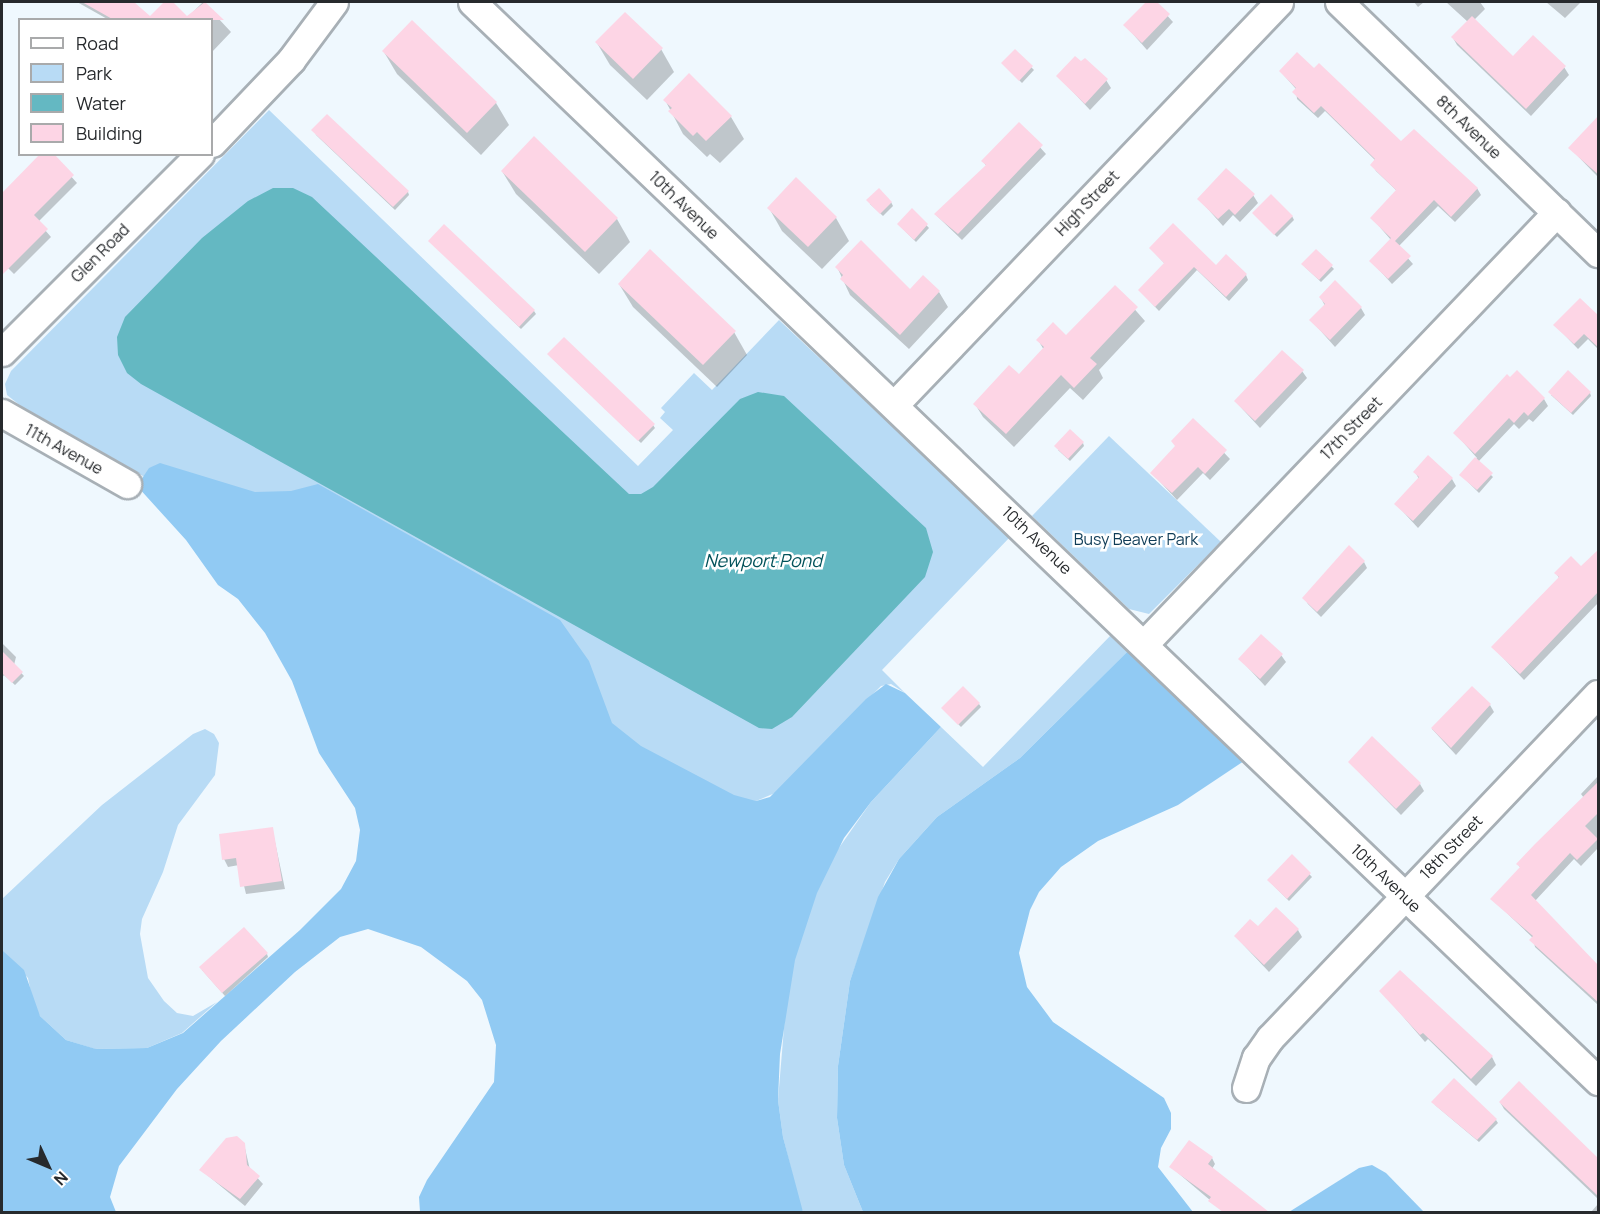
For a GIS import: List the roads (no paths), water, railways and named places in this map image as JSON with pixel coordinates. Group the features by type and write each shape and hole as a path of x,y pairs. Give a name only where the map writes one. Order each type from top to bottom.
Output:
{"street":[{"path":"213,142 291,60 334,2"},
{"name":"10th Avenue","path":"472,2 1145,643 1404,896 1599,1081"},
{"name":"High Street","path":"895,404 1280,2"},
{"name":"8th Avenue","path":"1339,2 1599,253"},
{"name":"Glen Road","path":"2,352 198,156"},
{"name":"17th Street","path":"1145,643 1557,212"},
{"name":"11th Avenue","path":"2,414 127,484"},
{"name":"18th Street","path":"1246,1088 1253,1064 1264,1045 1599,694"}],"water":[{"name":"Newport Pond","path":"273,188 293,188 312,197 629,494 641,494 653,487 740,399 758,392 784,396 926,528 933,552 925,577 792,717 772,729 759,728 141,384 127,373 118,355 117,337 125,317 202,238 248,201"}],"park label":[{"name":"Busy Beaver Park","path":"1136,539"}]}
